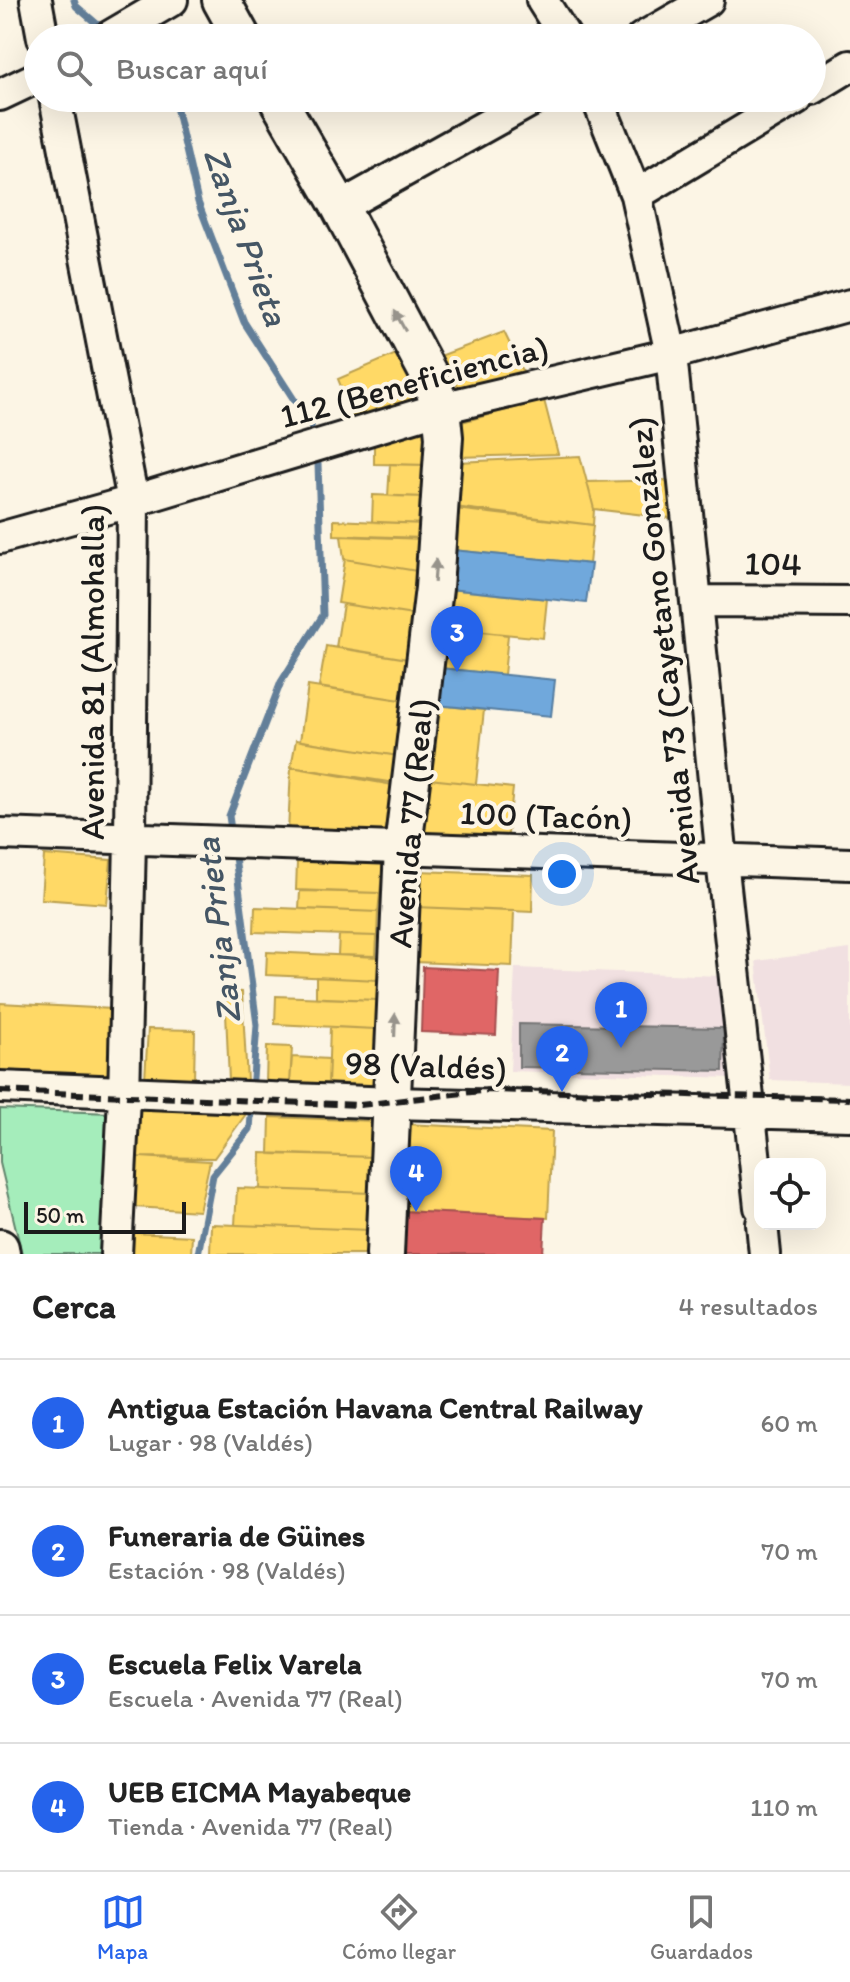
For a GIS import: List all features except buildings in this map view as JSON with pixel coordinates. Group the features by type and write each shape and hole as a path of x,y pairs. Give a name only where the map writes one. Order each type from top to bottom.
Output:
{"main road":[{"path":"221,0 234,24"},
{"name":"Avenida 77 (Real)","path":"285,112 340,207 428,373 441,408 444,437 434,588 403,848 385,1254"},
{"path":"0,1248 1,1254"}],"street":[{"path":"36,0 40,24"},
{"path":"131,24 172,0"},
{"path":"542,0 557,24"},
{"path":"666,24 708,0"},
{"path":"826,81 850,66"},
{"path":"0,95 24,84"},
{"name":"Avenida 81 (Almohalla)","path":"58,112 133,501 130,840 116,1254"},
{"path":"340,207 511,112"},
{"name":"Avenida 73 (Cayetano González)","path":"603,112 636,195 671,354 754,1158"},
{"path":"636,195 774,112"},
{"name":"112 (Beneficiencia)","path":"0,538 441,408 671,354 850,305"},
{"name":"104","path":"696,601 850,602"},
{"name":"100 (Tacón)","path":"0,834 850,864"},
{"name":"98 (Valdés)","path":"0,1087 392,1103 850,1115"},
{"path":"763,1230 765,1254"}],"shaded area":[{"path":"850,949 850,1083 770,1080 756,961"},
{"path":"515,968 721,976 733,1078 510,1071"}],"green space":[{"path":"0,1109 112,1113 107,1254 22,1254 0,1163"}],"waterway":[{"name":"Zanja Prieta","path":"74,0 76,6 97,24"},
{"name":"Zanja Prieta","path":"177,112 198,202 244,322 311,426"},
{"name":"Zanja Prieta","path":"232,836 229,816 281,682 323,615 318,464"},
{"name":"Zanja Prieta","path":"234,849 257,1025 252,1091"},
{"name":"Zanja Prieta","path":"198,1254 213,1175 250,1129 252,1103"}],"railway":[{"path":"0,1091 360,1105 489,1090 850,1099"}],"place":[{"name":"Escuela Felix Varela","path":"457,672"},
{"name":"Antigua Estación Havana Central Railway","path":"621,1048"},
{"name":"Funeraria de Güines","path":"562,1092"},
{"name":"UEB EICMA Mayabeque","path":"416,1212"}]}
